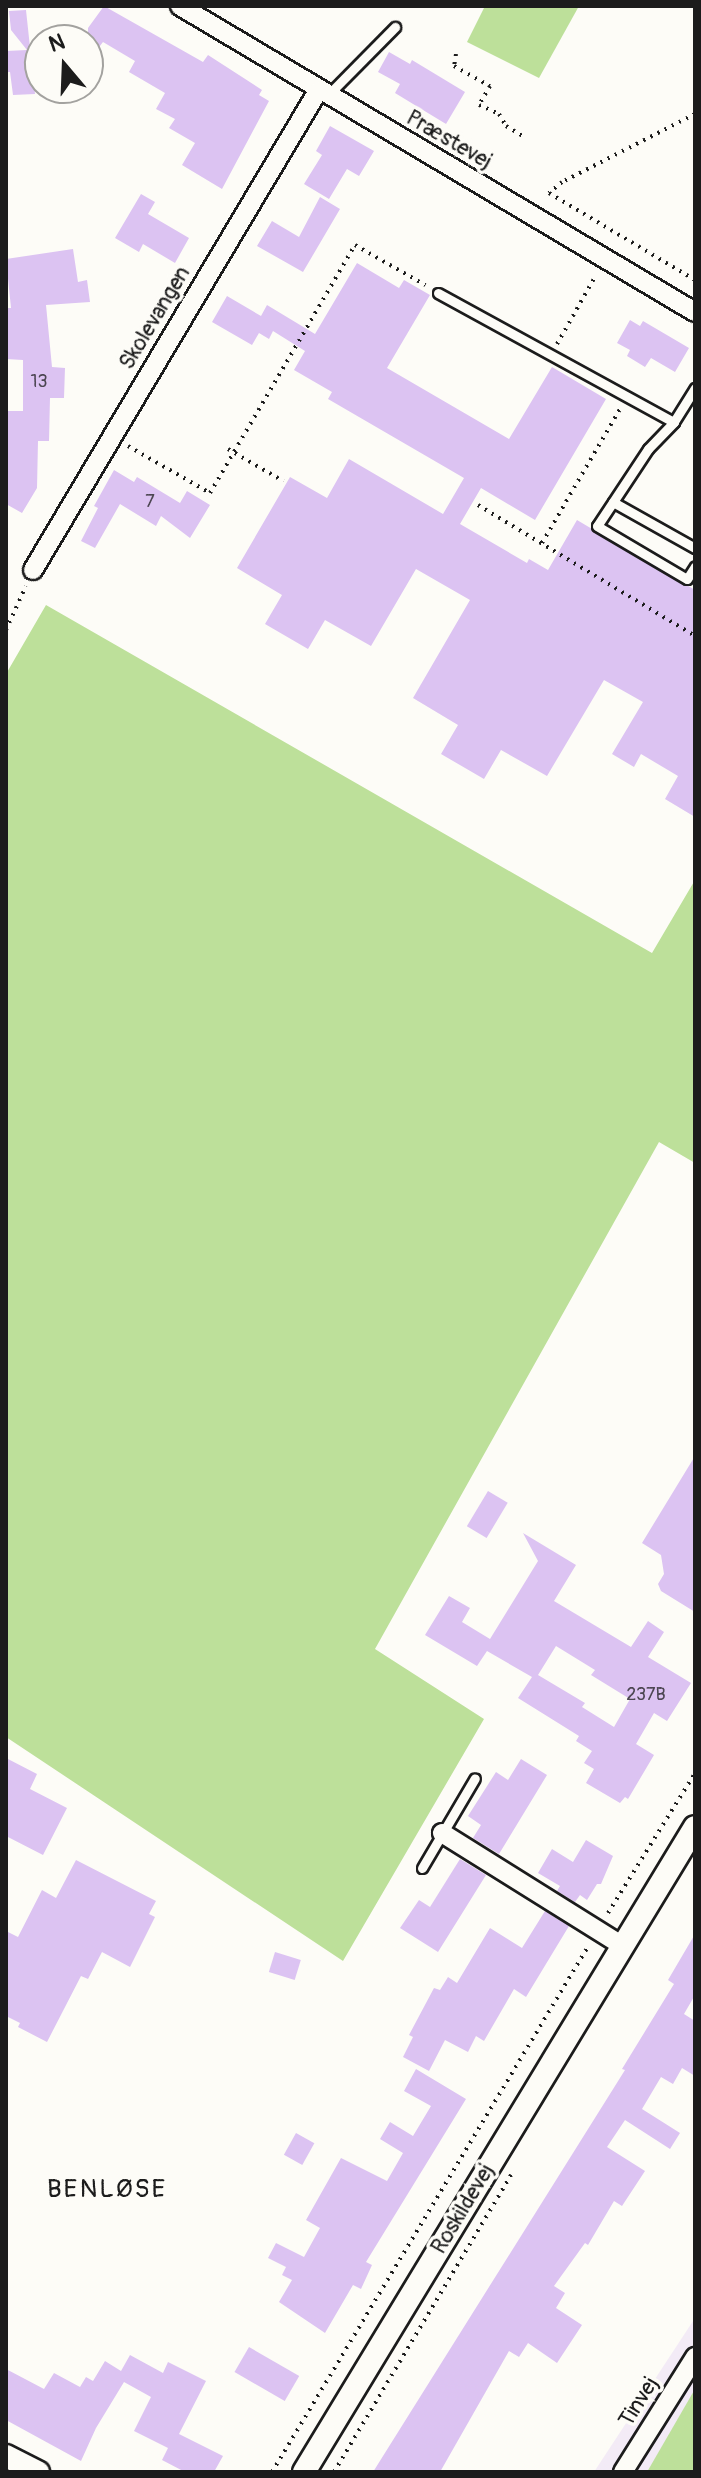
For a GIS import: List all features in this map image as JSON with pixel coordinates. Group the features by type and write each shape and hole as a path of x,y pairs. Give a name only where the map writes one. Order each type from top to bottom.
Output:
{"street":[{"name":"Præstevej","path":"180,6 323,94 695,312"},
{"name":"Skolevangen","path":"33,570 323,94"},
{"name":"Roskildevej","path":"304,2472 695,1827"},
{"path":"442,1833 623,1946"},
{"name":"Tinvej","path":"623,2472 695,2357"},
{"path":"6,2456 38,2472"}],"lane":[{"path":"323,94 395,27"},
{"path":"438,293 674,422"},
{"path":"695,388 674,422 648,449 597,526 687,579 695,566"},
{"path":"613,502 695,548"},
{"path":"422,1868 475,1778"}],"path":[{"path":"456,54 454,66 490,86 479,105 499,114 506,126 526,138"},
{"path":"695,114 562,182 549,193 695,280"},
{"path":"551,354 618,234"},
{"path":"112,436 210,493 231,450 355,245 438,293"},
{"path":"542,544 627,396"},
{"path":"231,450 283,481"},
{"path":"478,505 695,636"},
{"path":"6,630 33,570"},
{"path":"272,2472 695,1773"}],"shaded area":[{"path":"695,2318 695,2472 594,2472"}],"green space":[{"path":"485,6 579,6 539,78 467,42"},
{"path":"46,605 652,953 695,880 695,1163 659,1142 375,1649 484,1719 343,1961 6,1737 6,674"},
{"path":"695,2389 695,2472 647,2472"}],"building":[{"path":"104,6 203,62 208,55 262,90 259,95 269,101 222,189 182,165 195,143 169,128 175,119 156,109 165,93 129,72 135,61 104,43 104,24 91,24"},
{"path":"26,10 24,46 11,30 9,11"},
{"path":"24,50 24,94 13,95 10,72 6,72 6,51"},
{"path":"389,52 410,64 412,60 465,92 446,124 395,93 400,84 378,72"},
{"path":"330,126 374,151 359,176 347,169 329,199 304,184 322,155 316,151"},
{"path":"141,194 155,202 148,214 189,238 175,263 143,244 139,252 115,238"},
{"path":"320,197 340,209 303,272 257,246 272,221 299,237"},
{"path":"73,249 78,282 87,280 90,302 46,305 52,367 65,368 64,398 50,398 49,441 38,441 37,488 22,513 6,504 6,411 23,411 23,360 6,359 6,308 11,308 6,259"},
{"path":"357,263 399,288 404,280 430,295 387,368 509,439 552,367 606,399 535,520 481,488 460,524 527,563 529,559 548,570 577,520 695,590 695,817 665,799 678,776 641,754 634,767 612,754 643,702 604,680 547,776 501,750 484,779 441,754 458,725 413,698 470,600 416,569 371,646 325,620 308,649 265,624 282,595 237,568 290,477 327,498 349,459 443,514 464,478 328,399 332,392 294,370 305,351 273,331 269,339 259,333 252,345 212,322 227,296 261,316 267,305 315,334"},
{"path":"630,320 640,326 643,321 689,348 675,372 651,358 645,367 627,356 630,350 617,343"},
{"path":"114,470 134,482 137,477 180,503 187,491 210,505 190,538 161,516 156,526 120,504 95,548 81,541 98,508 94,506"},
{"path":"695,1456 695,1612 661,1591 658,1584 664,1574 661,1555 642,1543"},
{"path":"488,1491 508,1503 487,1538 467,1526"},
{"path":"523,1533 576,1565 554,1601 631,1647 648,1621 664,1632 648,1657 691,1683 667,1721 654,1713 636,1744 654,1755 628,1799 625,1797 620,1803 586,1783 594,1769 584,1763 592,1751 576,1741 579,1736 518,1698 532,1677 487,1651 477,1666 425,1635 449,1596 470,1608 462,1622 490,1639 538,1561","holes":["556,1646 595,1670 591,1675 630,1699 614,1727 582,1707 585,1703 538,1675"]},
{"path":"6,1758 37,1774 30,1789 67,1808 43,1855 6,1836"},
{"path":"521,1759 547,1775 499,1854 473,1838 481,1825 468,1816 496,1772 508,1780"},
{"path":"586,1840 613,1856 601,1884 597,1884 587,1900 580,1895 575,1902 557,1891 560,1886 538,1873 552,1849 573,1862"},
{"path":"460,1859 486,1875 438,1952 400,1928 419,1900 430,1907"},
{"path":"76,1860 156,1901 149,1914 155,1917 130,1967 102,1952 88,1979 81,1976 47,2042 18,2027 20,2023 6,2016 6,1931 18,1937 42,1890 56,1898"},
{"path":"545,1911 569,1926 526,1997 514,1989 484,2041 476,2036 468,2052 445,2040 429,2071 403,2057 413,2037 409,2035 434,1988 440,1990 448,1977 457,1983 490,1928 522,1948"},
{"path":"695,1934 695,1995 684,2014 695,2021 695,2076 682,2068 673,2084 661,2077 642,2109 680,2133 670,2149 625,2120 607,2147 645,2171 622,2206 614,2201 588,2245 585,2243 554,2286 565,2293 556,2308 582,2325 557,2363 528,2343 519,2357 509,2351 440,2472 373,2472 625,2070 622,2069 674,1984 668,1980"},
{"path":"275,1952 301,1960 295,1980 269,1972"},
{"path":"416,2069 466,2099 366,2262 372,2265 361,2289 353,2285 325,2333 279,2302 292,2280 282,2275 286,2267 268,2258 276,2243 304,2257 320,2228 306,2220 341,2158 387,2181 403,2153 380,2139 390,2122 413,2136 431,2106 404,2091"},
{"path":"296,2133 314,2143 302,2165 284,2155"},
{"path":"249,2347 299,2376 285,2401 234,2372"},
{"path":"130,2355 163,2373 168,2362 206,2381 179,2434 223,2456 214,2472 185,2472 162,2460 168,2448 134,2431 151,2397 124,2382 96,2428 81,2461 6,2420 6,2369 44,2389 54,2373 80,2387 86,2377 93,2381 105,2361 121,2371"}],"district":[{"name":"BENLØSE","path":"107,2190"}]}
